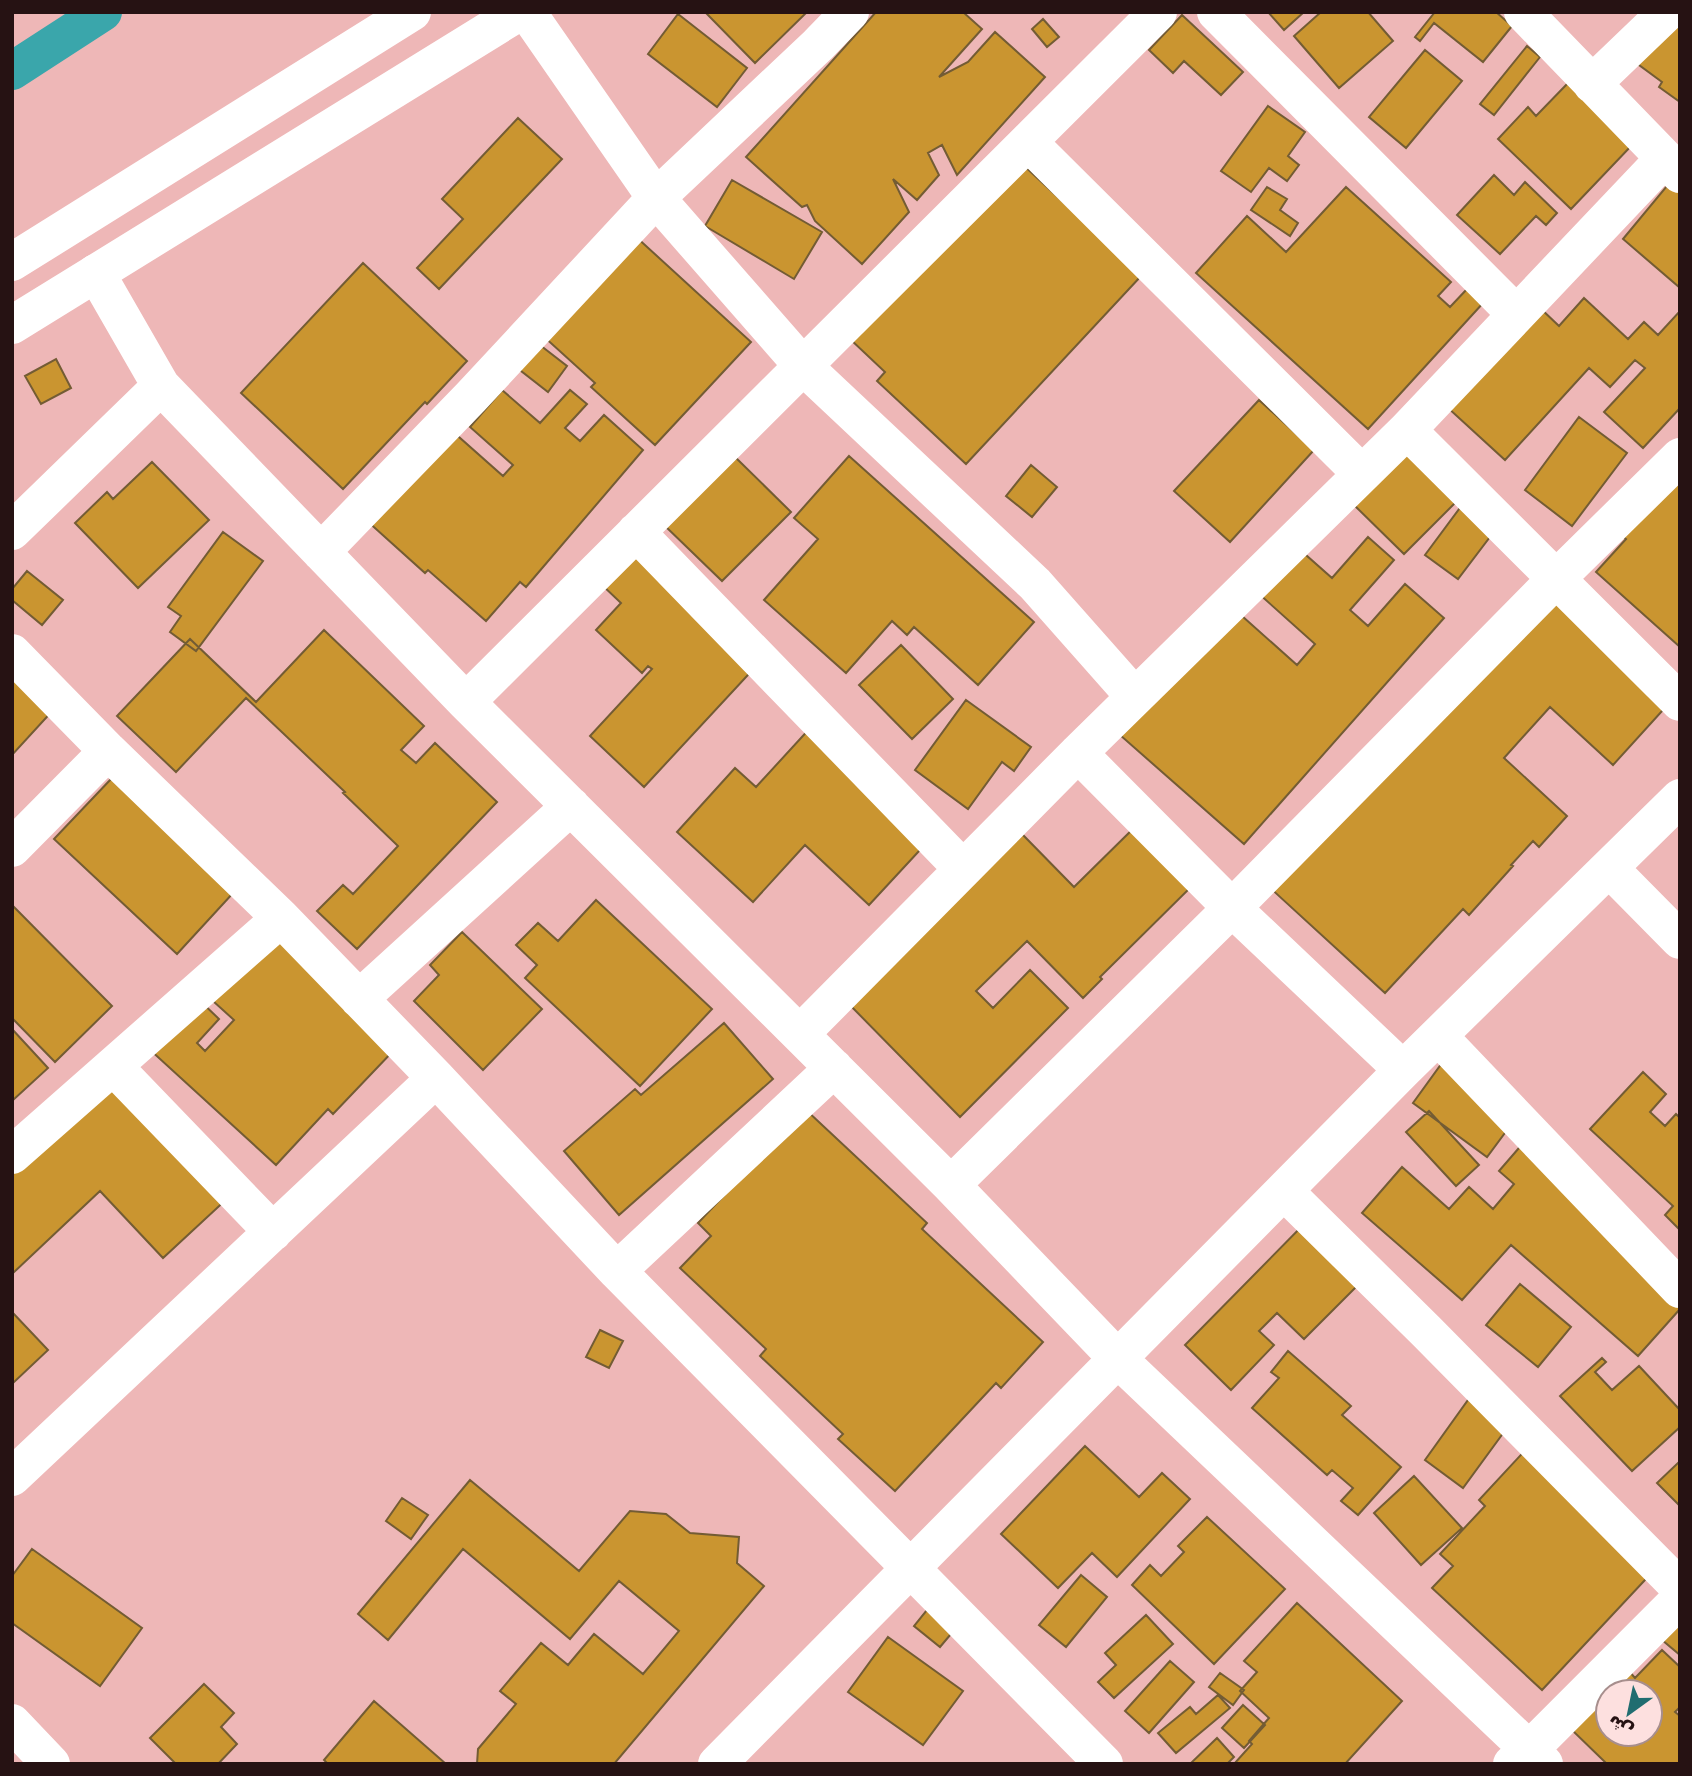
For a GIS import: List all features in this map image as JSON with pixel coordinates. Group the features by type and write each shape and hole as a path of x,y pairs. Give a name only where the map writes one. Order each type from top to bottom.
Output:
{"street":[{"path":"12,262 412,12"},
{"path":"12,325 519,12"},
{"path":"527,12 656,198 803,366 1035,584 1135,697"},
{"path":"321,552 471,397 656,198 850,12"},
{"path":"466,702 1158,12"},
{"path":"1216,12 1516,314"},
{"path":"800,1034 1078,753 1407,430 1516,314 1672,166 1522,12"},
{"path":"1592,84 1667,12"},
{"path":"1028,142 1362,474"},
{"path":"96,273 161,386 466,702 951,1185 1118,1359 1528,1759 1680,1599"},
{"path":"12,531 161,386"},
{"path":"1407,430 1680,702"},
{"path":"951,1185 1232,908 1680,457"},
{"path":"636,532 963,869"},
{"path":"12,653 108,751 281,918 617,1271 1104,1764"},
{"path":"12,848 108,751"},
{"path":"1078,753 1232,908 1403,1070"},
{"path":"717,1764 1403,1070 1680,798"},
{"path":"359,999 571,806"},
{"path":"1609,868 1680,940"},
{"path":"12,1155 281,918"},
{"path":"1438,1036 1680,1289"},
{"path":"113,1066 273,1232"},
{"path":"617,1271 834,1068"},
{"path":"12,1477 436,1078"},
{"path":"1284,1191 1436,1340 1680,1588"},
{"path":"12,1723 51,1764"}],"building":[{"path":"705,12 807,12 755,63"},
{"path":"876,12 963,12 982,29 939,77 968,62 995,32 1045,77 957,175 942,145 928,153 939,175 917,200 893,179 909,212 862,264 815,221 807,205 802,207 746,157"},
{"path":"1268,12 1304,12 1284,30"},
{"path":"1321,12 1368,12 1393,41 1339,88 1294,36"},
{"path":"1435,12 1496,12 1512,26 1483,62 1434,23 1420,41 1415,37"},
{"path":"1680,12 1680,102 1659,87 1662,82 1635,62"},
{"path":"678,14 747,68 717,107 648,54"},
{"path":"1182,15 1243,72 1221,95 1184,61 1173,73 1149,50"},
{"path":"1043,19 1059,37 1047,47 1032,29"},
{"path":"1527,46 1540,57 1494,115 1480,104"},
{"path":"1425,50 1462,81 1406,148 1369,117"},
{"path":"1569,82 1633,144 1571,209 1498,139 1528,107 1536,116"},
{"path":"1268,106 1305,132 1288,156 1299,165 1287,181 1269,168 1251,192 1221,171"},
{"path":"518,118 562,159 439,289 417,268 463,219 442,199"},
{"path":"1020,162 1142,275 966,464 877,381 885,372 850,339"},
{"path":"1494,175 1514,195 1525,182 1557,213 1546,225 1536,216 1500,254 1457,215"},
{"path":"1676,175 1680,178 1679,287 1623,239"},
{"path":"732,180 822,232 794,279 705,226"},
{"path":"1267,187 1287,199 1280,210 1298,223 1290,236 1251,210"},
{"path":"1346,187 1451,282 1438,296 1450,307 1468,288 1484,302 1368,429 1196,273 1247,216 1286,252"},
{"path":"634,235 751,342 655,445 591,387 595,383 542,335"},
{"path":"363,263 467,361 343,489 241,393"},
{"path":"1584,298 1628,339 1644,322 1658,335 1680,311 1680,408 1643,448 1604,412 1645,368 1635,360 1610,387 1589,368 1505,460 1447,407 1539,307 1559,326"},
{"path":"536,342 567,366 548,392 516,367"},
{"path":"56,359 71,388 41,404 25,376"},
{"path":"502,390 540,423 570,390 587,404 565,428 580,441 604,415 643,450 526,587 520,582 486,621 428,570 425,573 366,520 451,430 503,476 513,465 470,427"},
{"path":"1259,400 1314,450 1230,542 1174,491"},
{"path":"1579,417 1627,453 1572,526 1525,490"},
{"path":"1399,436 1461,497 1404,554 1353,504"},
{"path":"733,455 791,512 722,581 664,525"},
{"path":"849,456 1034,622 978,685 914,627 907,635 892,621 846,673 764,600 818,539 794,518"},
{"path":"152,462 209,520 138,588 75,523 107,492 113,499"},
{"path":"1031,465 1057,487 1032,517 1006,496"},
{"path":"1680,472 1680,647 1596,572 1626,539 1616,531"},
{"path":"1465,501 1499,525 1458,579 1425,555"},
{"path":"223,532 263,561 196,651 170,632 181,616 168,607"},
{"path":"1368,537 1394,560 1350,610 1368,626 1405,584 1444,618 1244,844 1120,735 1233,608 1297,665 1315,644 1258,593 1298,548 1332,578"},
{"path":"635,548 759,663 644,787 590,736 652,669 648,666 642,673 596,630 621,603 601,584"},
{"path":"27,571 63,600 42,625 12,600 12,589"},
{"path":"1554,592 1672,700 1613,765 1550,707 1504,758 1567,816 1539,847 1533,841 1469,915 1463,909 1385,993 1267,885"},
{"path":"324,630 424,726 401,750 416,763 435,743 497,802 357,949 317,911 343,885 353,894 398,846 343,793 345,792 246,698 176,772 117,716 190,639 256,702"},
{"path":"901,645 953,699 912,739 859,685"},
{"path":"12,669 55,708 12,755"},
{"path":"966,700 1031,747 1014,771 1002,762 968,809 915,770"},
{"path":"812,726 932,837 869,905 805,845 753,902 677,832 735,768 756,787"},
{"path":"112,778 234,892 177,954 54,839"},
{"path":"1141,821 1199,879 1100,977 1102,979 1083,998 1027,941 976,991 993,1008 1030,970 1068,1008 960,1117 844,999 1022,834 1074,887"},
{"path":"596,900 712,1009 640,1086 525,978 537,965 516,945 538,923 558,941"},
{"path":"12,905 112,1006 55,1062 12,1018"},
{"path":"265,925 395,1049 333,1114 328,1109 276,1165 148,1048 196,997 219,1019 197,1043 205,1051 234,1020 203,992"},
{"path":"462,932 542,1009 483,1070 414,1001 439,975 430,965"},
{"path":"724,1023 773,1079 619,1215 564,1151 635,1089 641,1095"},
{"path":"12,1029 48,1068 12,1101"},
{"path":"1442,1063 1516,1118 1487,1157 1413,1103"},
{"path":"1643,1072 1666,1094 1650,1112 1665,1126 1676,1114 1680,1118 1679,1229 1665,1215 1673,1206 1590,1129"},
{"path":"116,1076 230,1196 163,1258 100,1191 12,1274 12,1149"},
{"path":"805,1109 927,1223 922,1229 1043,1342 1001,1388 996,1383 895,1491 838,1439 843,1434 760,1356 766,1349 680,1268 711,1236 698,1223"},
{"path":"1429,1111 1479,1165 1456,1186 1406,1132"},
{"path":"1525,1141 1680,1276 1680,1309 1638,1356 1511,1245 1462,1300 1362,1213 1402,1167 1449,1209 1469,1187 1493,1209 1514,1184 1499,1171"},
{"path":"1312,1216 1370,1273 1304,1339 1277,1313 1259,1331 1274,1345 1231,1390 1185,1345"},
{"path":"1520,1284 1571,1327 1538,1367 1486,1325"},
{"path":"12,1312 48,1350 12,1384"},
{"path":"600,1330 623,1341 609,1368 586,1357"},
{"path":"1288,1351 1351,1406 1342,1415 1401,1467 1358,1515 1341,1501 1353,1488 1332,1470 1327,1475 1252,1408 1279,1378 1271,1372"},
{"path":"1602,1358 1606,1362 1595,1372 1612,1390 1639,1366 1680,1410 1680,1427 1632,1471 1560,1396"},
{"path":"1473,1393 1512,1421 1463,1488 1425,1460"},
{"path":"1531,1444 1659,1565 1542,1690 1432,1588 1453,1566 1440,1554 1485,1506 1479,1500"},
{"path":"1085,1446 1139,1497 1162,1473 1190,1499 1117,1577 1092,1553 1058,1588 1001,1534"},
{"path":"1680,1461 1680,1506 1657,1483"},
{"path":"1414,1476 1462,1528 1421,1565 1374,1513"},
{"path":"470,1480 579,1571 630,1511 666,1514 690,1533 739,1537 737,1563 764,1586 614,1764 477,1764 478,1749 516,1704 500,1691 541,1643 568,1665 594,1634 643,1674 679,1631 619,1581 570,1639 463,1549 388,1640 358,1614"},
{"path":"402,1498 428,1515 411,1539 386,1521"},
{"path":"1207,1517 1285,1589 1214,1664 1132,1585 1150,1565 1161,1576 1184,1552 1178,1546"},
{"path":"32,1549 142,1628 100,1686 12,1623 12,1576"},
{"path":"1081,1575 1107,1597 1066,1647 1039,1625"},
{"path":"935,1600 961,1622 940,1647 914,1626"},
{"path":"1297,1603 1402,1701 1345,1764 1234,1764 1252,1744 1249,1741 1269,1718 1240,1691 1257,1672 1244,1661"},
{"path":"1146,1615 1173,1644 1114,1698 1098,1682 1116,1665 1105,1653"},
{"path":"1680,1623 1680,1655 1662,1640"},
{"path":"888,1637 963,1691 923,1745 848,1692"},
{"path":"1662,1650 1680,1667 1680,1707 1675,1712 1680,1716 1680,1764 1607,1764 1573,1731 1594,1709 1594,1748 1664,1748 1664,1678 1635,1678"},
{"path":"1170,1661 1194,1682 1149,1733 1125,1711"},
{"path":"1629,1671 1635,1678 1623,1678"},
{"path":"1220,1673 1244,1690 1233,1705 1209,1687"},
{"path":"204,1684 234,1713 221,1727 237,1744 218,1764 176,1764 150,1738"},
{"path":"1218,1695 1230,1708 1176,1753 1158,1733 1190,1707 1196,1714"},
{"path":"374,1701 446,1764 328,1764 324,1760"},
{"path":"1243,1705 1265,1725 1244,1748 1222,1728"},
{"path":"1217,1738 1234,1757 1227,1764 1190,1764"}],"waterway":[{"path":"12,71 103,12"}]}
